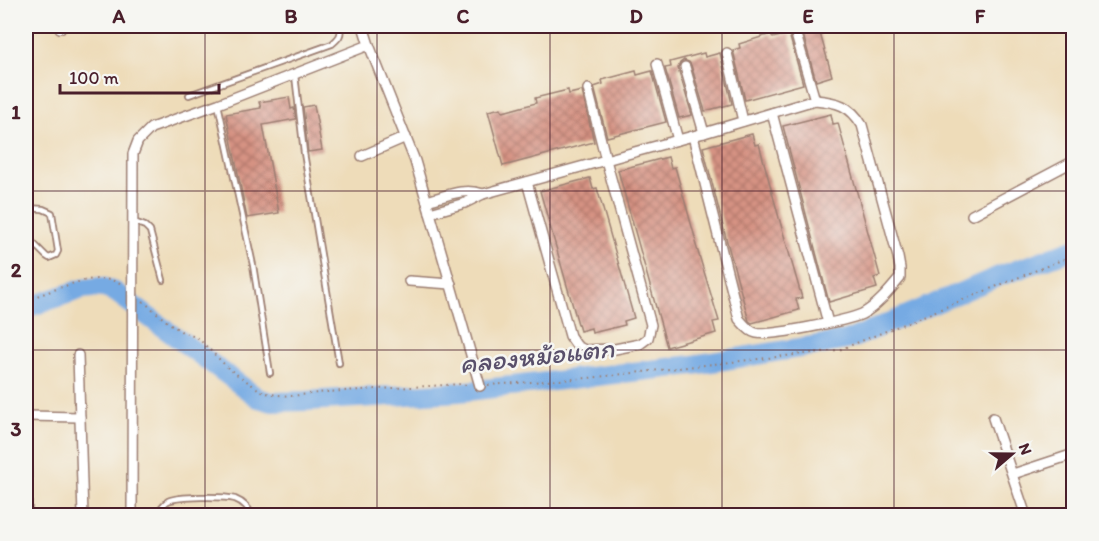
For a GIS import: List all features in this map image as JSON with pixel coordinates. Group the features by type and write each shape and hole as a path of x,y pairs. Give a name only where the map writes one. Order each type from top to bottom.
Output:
{"street":[{"path":"363,26 415,161 480,386"},
{"path":"794,28 815,100"},
{"path":"132,514 133,154 138,141 152,128 369,45"},
{"path":"728,53 743,121"},
{"path":"657,64 678,140"},
{"path":"685,67 704,133"},
{"path":"527,182 570,336 577,346 585,350 615,349 640,344 648,338 651,325 588,89"},
{"path":"430,213 465,203 483,194 815,100 833,102 855,114 862,125 900,268 900,278 862,314 779,333 758,334 747,329 739,319 693,136"},
{"path":"772,113 828,323"},
{"path":"362,156 406,137"},
{"path":"972,215 1074,161"},
{"path":"427,201 465,190 474,190 483,194"},
{"path":"409,281 451,284"},
{"path":"78,355 83,516"},
{"path":"26,416 80,417"},
{"path":"993,418 1026,516"},
{"path":"1013,474 1074,454"},
{"path":"26,462 27,516"}],"lane":[{"path":"189,95 332,44 339,39 340,26"},
{"path":"295,75 304,153 339,363"},
{"path":"219,104 253,265 270,373"},
{"path":"26,208 43,209 52,213 58,251 56,255 49,258 26,236"},
{"path":"132,221 145,226 150,231 163,280"},
{"path":"155,516 165,503 184,497 237,500 252,512 252,516"},
{"path":"132,514 144,516"}],"path":[{"path":"26,299 82,281 113,280 122,284"},
{"path":"137,297 182,332 198,338 228,369 266,393 291,396 462,384 480,386"},
{"path":"634,510 635,516"}],"building":[{"path":"805,26 818,26 832,76 816,81 802,31 806,29"},
{"path":"771,34 773,38 789,34 803,84 745,100 733,50 740,48 739,44"},
{"path":"704,53 705,57 720,53 732,104 705,111 691,65 684,60 678,68 692,115 679,118 665,68 671,67 670,62"},
{"path":"636,71 637,75 652,71 666,122 607,137 594,87 603,84 602,80"},
{"path":"568,90 569,94 582,91 594,142 503,166 488,111 501,108 503,112 536,103 535,98"},
{"path":"289,97 296,119 263,125 279,213 247,218 226,114 261,108 259,102"},
{"path":"314,105 322,150 308,152 303,107"},
{"path":"831,114 833,124 838,123 880,276 874,278 877,288 829,302 783,126"},
{"path":"752,134 755,145 759,144 802,298 796,299 799,310 752,323 749,321 703,147"},
{"path":"668,157 671,168 675,167 719,321 713,322 716,333 667,347 618,170"},
{"path":"590,178 593,189 597,188 634,318 624,321 625,325 592,333 591,328 580,331 540,191"}],"waterway":[{"name":"คลองหม้อแตก","path":"26,308 82,289 101,287 115,292 258,398 272,402 306,401 459,392 693,365 851,339 997,277 1074,249"}]}
